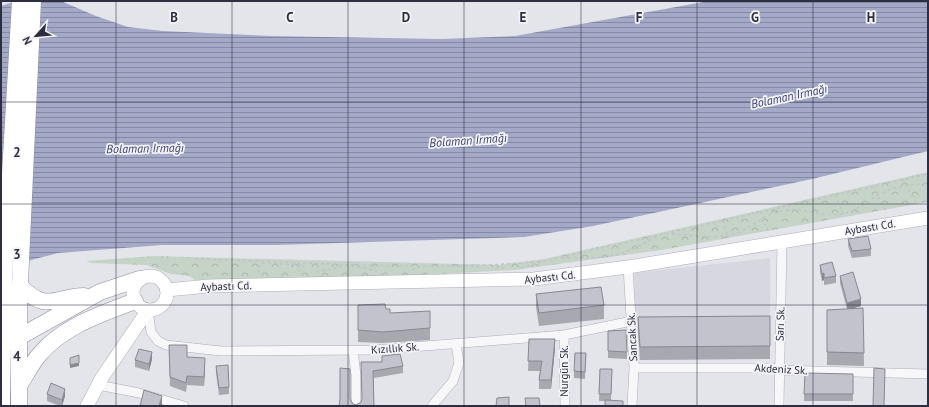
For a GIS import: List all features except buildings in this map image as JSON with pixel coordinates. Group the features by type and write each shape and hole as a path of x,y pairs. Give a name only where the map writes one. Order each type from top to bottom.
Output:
{"highway":[{"path":"2,406 4,277 20,1"},
{"path":"19,406 20,282 33,1"},
{"path":"2,348 19,336 94,296 139,279"},
{"path":"20,282 31,297 40,301 52,302 76,296 94,296"},
{"path":"19,386 39,355 60,335 89,319 135,301"}],"main road":[{"name":"Aybastı Cd.","path":"167,290 210,286 534,280 628,267 928,218"},
{"path":"144,276 156,276 161,280 167,290 166,300 162,305 153,310 148,310 138,305 135,301 133,289 139,279 144,276"},
{"path":"86,406 98,385 148,310"}],"street":[{"name":"Sarı Sk.","path":"779,406 782,242"},
{"name":"Sancak Sk.","path":"628,267 634,368 632,406"},
{"name":"Kızıllık Sk.","path":"148,310 151,332 158,341 166,345 221,351 353,350 456,344 564,335 632,321"},
{"name":"Nurgün Sk.","path":"564,335 564,406"},
{"path":"432,406 453,381 459,363 456,344"},
{"path":"353,350 356,375 356,406"},
{"name":"Akdeniz Sk.","path":"634,368 772,368 779,370 928,374"},
{"path":"98,385 139,393 172,405 184,406"}],"path":[{"path":"518,268 761,211 928,174"},
{"path":"902,179 917,204"},
{"path":"670,233 705,237 727,235 741,231 763,217 775,212 786,210 800,210 822,215 843,213 860,208 889,189 906,185 928,184"},
{"path":"873,186 885,210"},
{"path":"835,195 845,217"},
{"path":"761,211 768,231"},
{"path":"724,220 728,238"},
{"path":"558,258 590,259 616,256 634,250 659,236"},
{"path":"195,259 420,267 492,266 545,261"},
{"path":"296,278 306,262"},
{"path":"257,270 263,263 304,265"},
{"path":"492,266 507,268"}],"shaded area":[{"path":"770,258 770,359 637,360 634,273"}],"green space":[{"path":"928,172 928,202 662,250 514,270 399,276 195,280 189,276 171,274 146,265 91,263 86,261 154,256 498,265 544,259"}],"water":[{"name":"Bolaman Irmağı","path":"17,1 61,1 96,16 128,27 163,31 271,36 441,39 515,36 709,1 928,1 928,151 812,179 593,226 524,237 276,245 162,245 58,253 1,268 1,6"}]}
